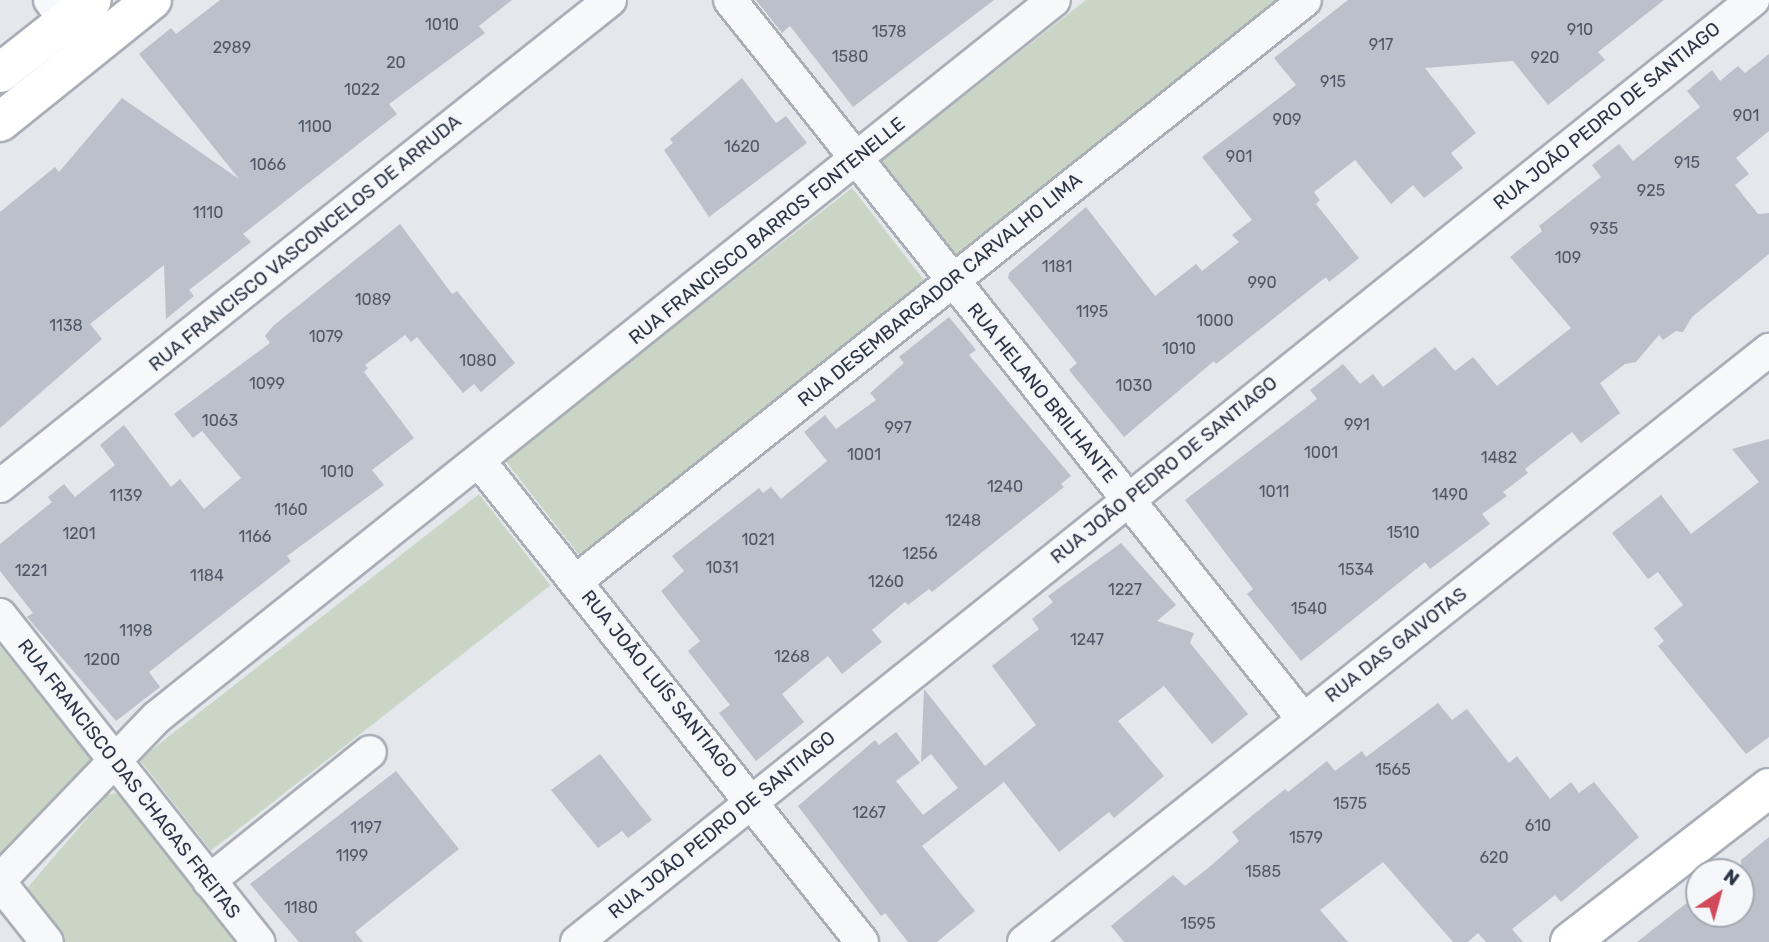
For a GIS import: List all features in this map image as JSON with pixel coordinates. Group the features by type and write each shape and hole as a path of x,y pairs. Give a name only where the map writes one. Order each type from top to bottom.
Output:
{"main road":[{"path":"0,122 152,0"},
{"path":"0,73 69,7"},
{"path":"1570,942 1769,788"}],"street":[{"name":"RUA FRANCISCO VASCONCELOS DE ARRUDA","path":"0,486 610,0"},
{"name":"RUA HELANO BRILHANTE","path":"730,0 1303,719"},
{"name":"RUA FRANCISCO BARROS FONTENELLE","path":"0,882 157,717 1054,0"},
{"name":"RUA DESEMBARGADOR CARVALHO LIMA","path":"576,580 1305,0"},
{"name":"RUA JOÃO PEDRO DE SANTIAGO","path":"577,942 752,799 1753,0"},
{"path":"69,7 88,52"},
{"name":"RUA DAS GAIVOTAS","path":"1024,942 1769,349"},
{"name":"RUA JOÃO LUÍS SANTIAGO","path":"479,461 752,799 863,942"},
{"name":"RUA FRANCISCO DAS CHAGAS FREITAS","path":"0,615 258,942"},
{"path":"209,881 370,752"},
{"path":"0,882 47,942"}],"green space":[{"path":"1086,0 1286,0 956,260 879,163"},
{"path":"852,188 928,286 581,557 504,460"},
{"path":"479,494 550,585 211,851 139,759"},
{"path":"0,646 90,758 86,773 6,854 0,853"},
{"path":"122,792 243,942 59,942 22,894 107,795"}],"building":[{"path":"220,0 512,0 479,26 485,33 389,104 397,114 243,234 251,242 189,290 194,296 166,319 164,265 90,324 102,339 0,428 0,212 55,167 59,172 122,98 239,179 139,54 171,28 176,34"},
{"path":"756,0 994,0 853,107 790,26 782,33"},
{"path":"1348,0 1664,0 1598,52 1605,60 1548,105 1513,61 1425,68 1476,133 1451,153 1463,168 1424,198 1413,185 1391,204 1355,160 1314,192 1320,200 1316,204 1359,258 1329,282 1326,277 1216,364 1214,361 1124,437 1069,370 1077,363 1008,278 1009,273 1086,207 1155,296 1196,264 1202,271 1239,242 1232,235 1252,220 1202,157 1296,85 1274,58"},
{"path":"1769,54 1769,131 1736,158 1749,174 1735,185 1758,214 1769,213 1769,254 1692,317 1683,332 1676,331 1663,340 1659,335 1636,362 1625,364 1600,383 1620,413 1581,443 1572,432 1525,469 1528,473 1503,492 1507,496 1482,514 1490,524 1430,569 1425,562 1301,661 1247,594 1253,589 1185,500 1317,399 1310,390 1343,364 1360,384 1373,374 1383,387 1435,347 1455,371 1473,357 1497,386 1571,328 1510,257 1542,231 1539,226 1601,177 1592,165 1619,144 1633,161 1700,107 1687,91 1712,70 1720,81 1738,66 1745,73"},
{"path":"742,78 776,123 786,116 807,143 709,217 664,150 673,143 670,139"},
{"path":"400,224 452,294 457,291 515,363 481,392 474,384 463,393 417,337 411,342 405,335 365,365 368,368 364,372 414,438 372,470 384,485 287,556 291,561 149,672 160,687 116,721 27,617 33,613 0,571 0,544 52,502 48,497 64,484 75,497 115,465 100,445 124,425 171,487 180,479 204,509 241,478 202,431 193,438 174,414 270,343 265,336 273,326"},
{"path":"949,317 976,350 969,355 1071,476 1061,484 1064,487 932,592 929,589 908,605 905,602 872,630 882,642 842,674 828,656 782,694 804,722 756,761 719,713 730,705 688,651 700,641 661,591 684,571 672,556 759,488 763,493 771,487 781,499 827,461 804,432 825,415 836,429 876,400 870,393 904,363 899,357"},
{"path":"1769,439 1769,737 1746,754 1658,646 1664,641 1654,628 1683,605 1658,572 1648,579 1612,533 1661,495 1691,534 1759,482 1732,449"},
{"path":"1121,543 1176,605 1157,621 1194,633 1190,643 1248,714 1212,744 1164,686 1118,721 1164,776 1114,818 1109,812 1059,852 1004,782 922,846 975,911 937,942 908,942 885,913 881,916 798,806 875,740 879,745 896,732 920,763 896,781 923,815 958,788 931,754 921,762 924,689 985,766 1036,725 992,666 1039,629 1032,619 1053,602 1048,596"},
{"path":"1438,703 1452,720 1467,709 1509,763 1517,756 1550,799 1571,782 1579,793 1594,782 1639,837 1561,902 1555,895 1512,929 1523,942 1486,942 1478,933 1468,942 1453,942 1383,862 1320,910 1348,942 1124,942 1111,926 1173,875 1185,886 1207,869 1239,841 1232,832 1285,789 1288,792 1327,761 1335,771 1362,751 1366,757"},
{"path":"600,754 652,820 628,838 622,831 598,848 551,790"},
{"path":"396,771 459,849 355,932 363,942 299,942 250,884"},
{"path":"1769,837 1769,942 1637,942 1685,904 1685,928 1755,928 1755,858 1743,858"}]}
